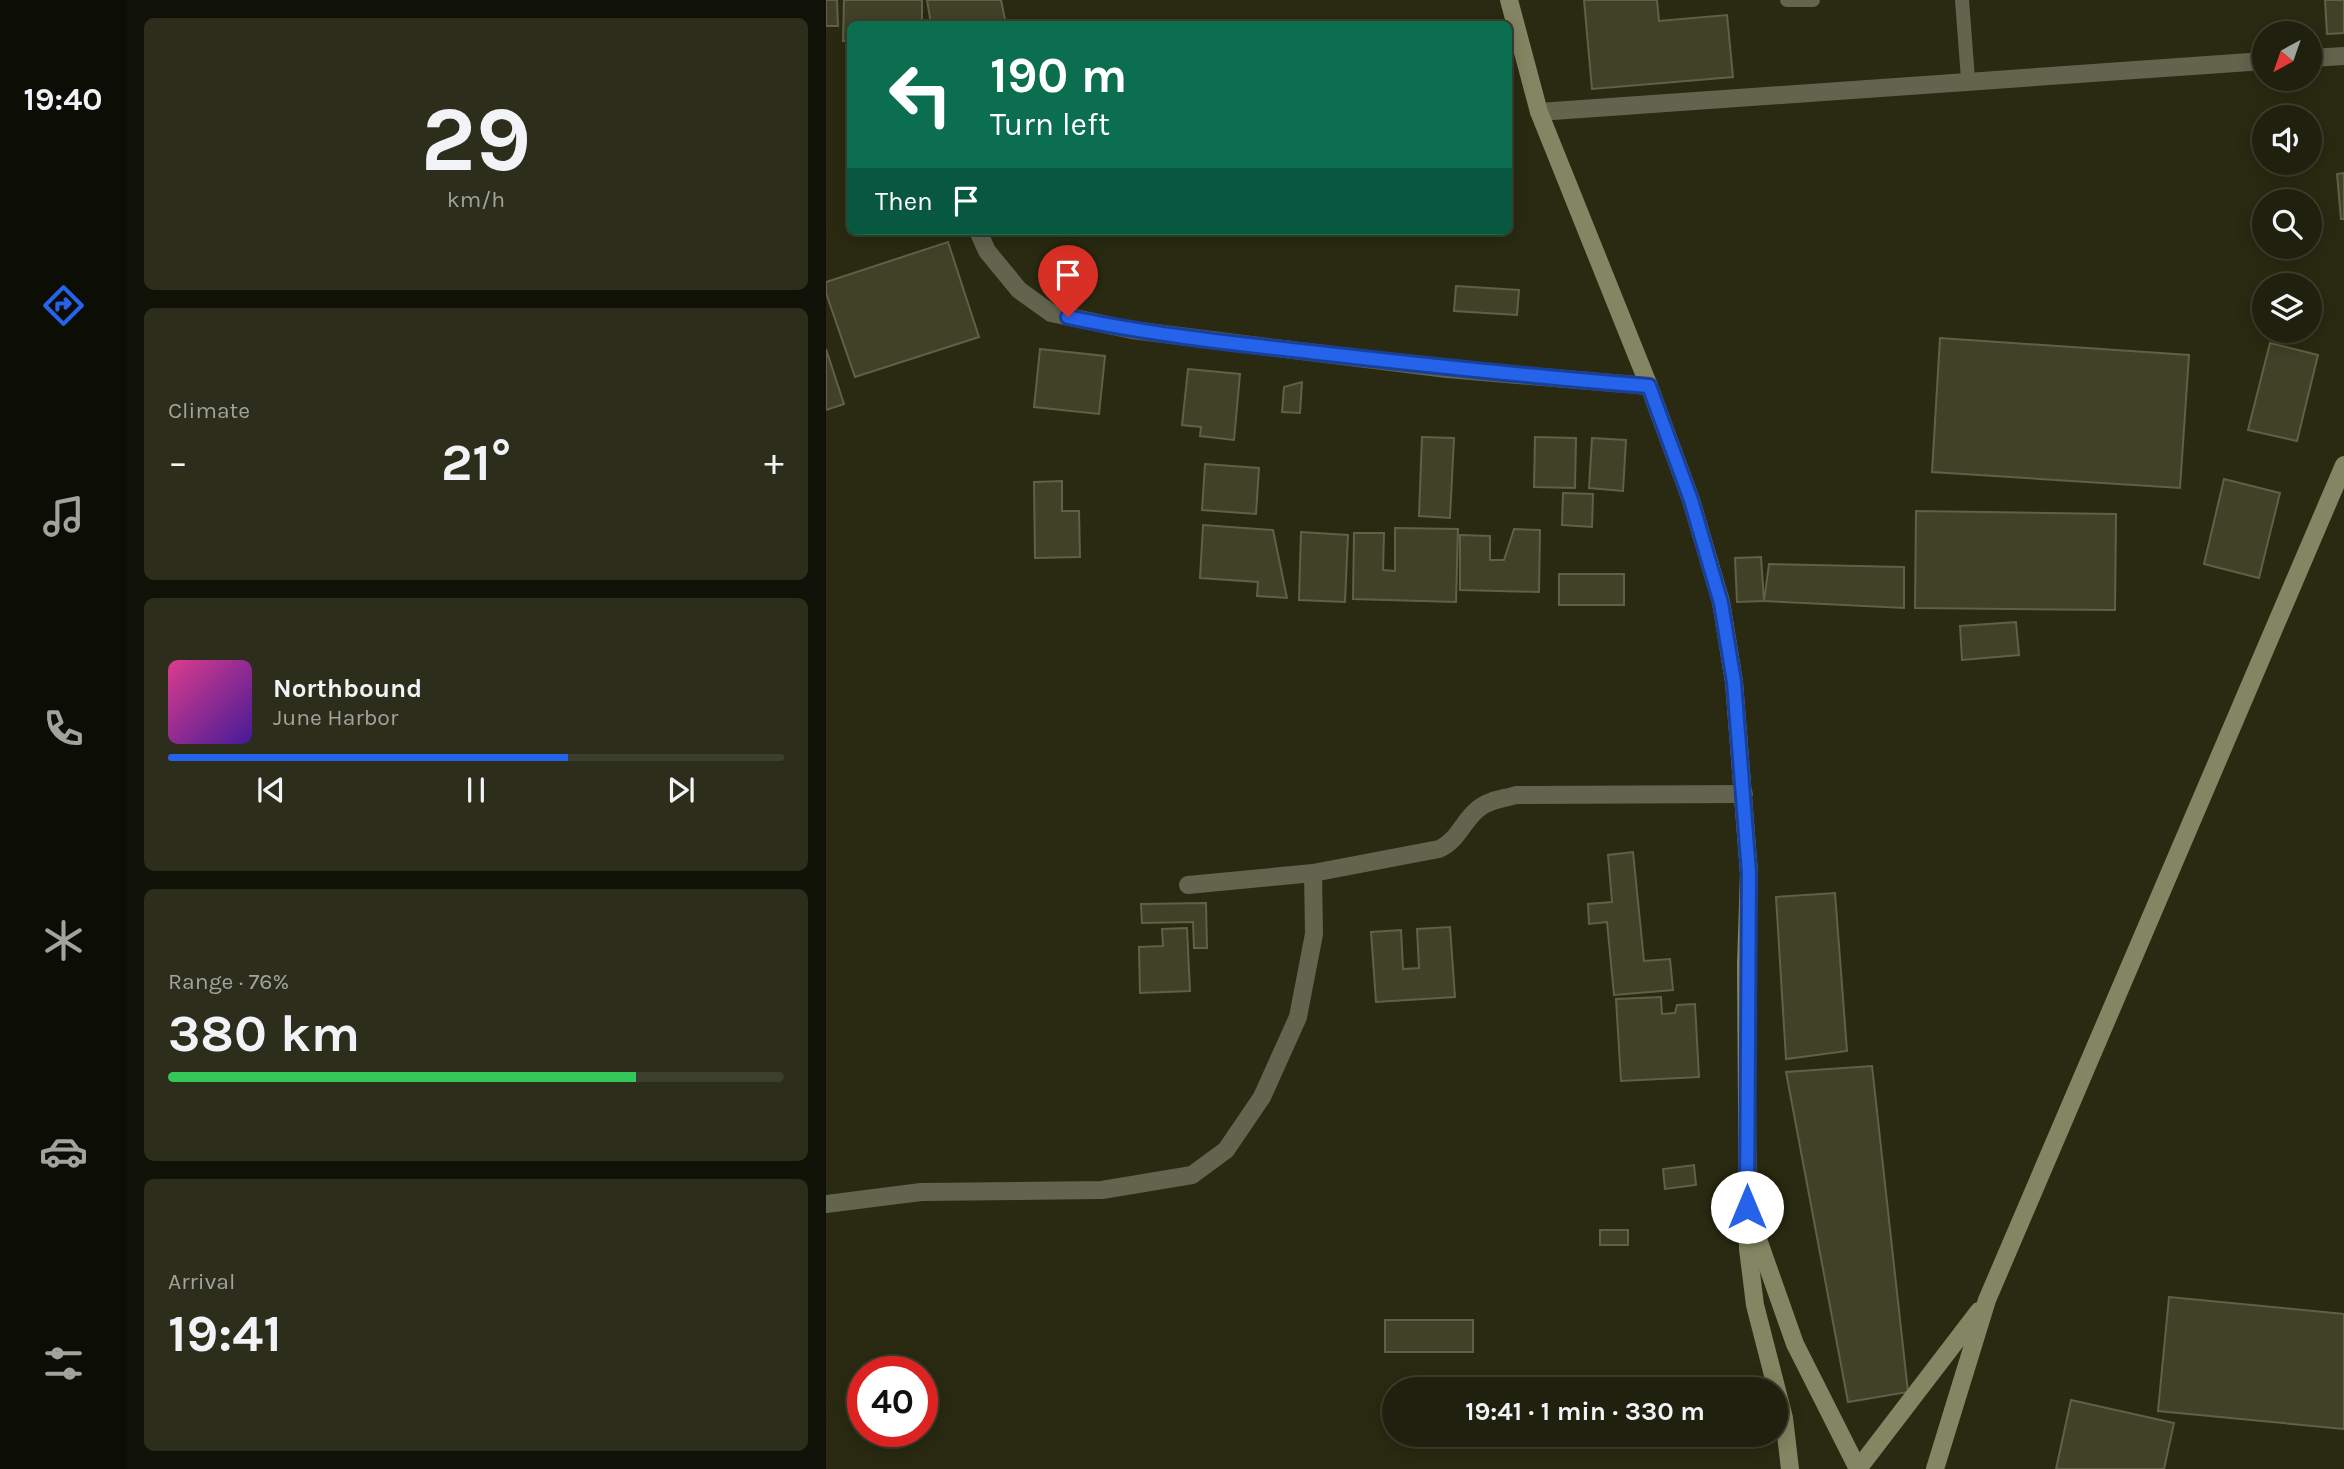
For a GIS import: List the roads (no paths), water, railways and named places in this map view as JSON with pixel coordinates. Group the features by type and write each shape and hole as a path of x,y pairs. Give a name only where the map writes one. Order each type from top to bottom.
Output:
{"street":[{"path":"1509,0 1539,112 1649,386 1691,500 1721,603 1734,682 1745,794 1749,873 1747,1207 1755,1305 1784,1418 1790,1469"},
{"path":"2322,57 2344,55"},
{"path":"1539,112 1968,79 2252,62"},
{"path":"980,235 987,251 1019,290 1051,313 1132,330 1447,369 1649,386"},
{"path":"1936,1469 1987,1300 2344,465"},
{"path":"1188,885 1313,873 1439,849 1452,844 1477,809 1487,803 1516,795 1745,794"},
{"path":"826,1205 921,1192 1102,1190 1192,1175 1226,1150 1262,1097 1298,1017 1314,934 1313,873"},
{"path":"1747,1207 1795,1344 1858,1469 1987,1300"}],"lane":[{"path":"1787,0 1814,0"},
{"path":"1962,0 1968,79"}]}
